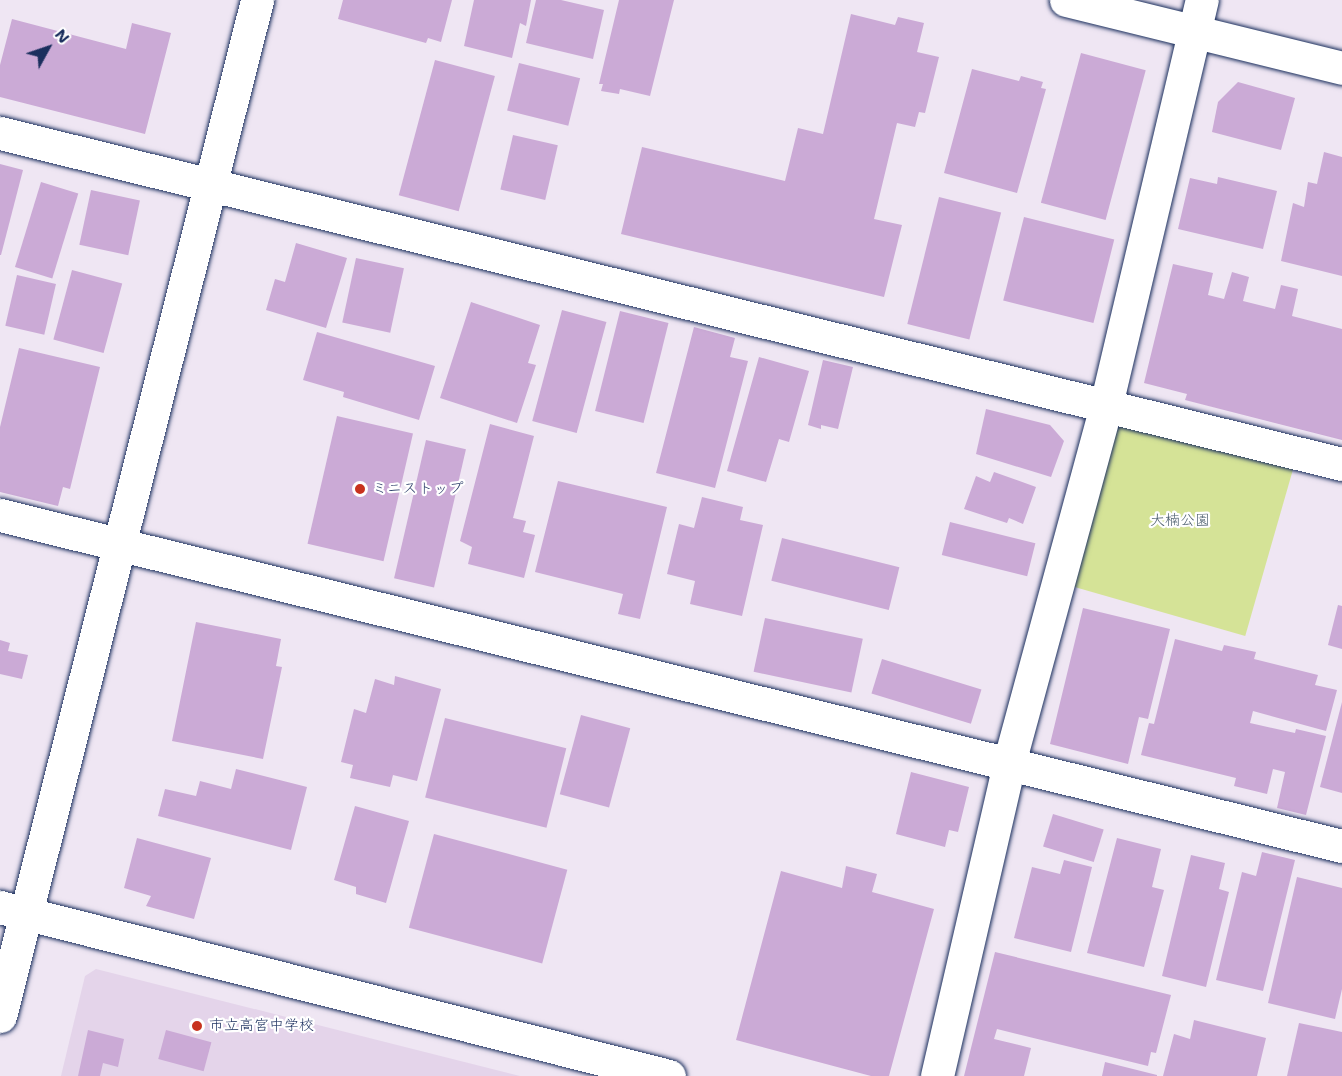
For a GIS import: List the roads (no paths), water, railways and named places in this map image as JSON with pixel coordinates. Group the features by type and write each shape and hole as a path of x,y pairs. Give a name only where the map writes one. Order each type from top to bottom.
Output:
{"street":[{"path":"0,1016 13,910 120,546 257,0"},
{"path":"1066,0 1342,68"},
{"path":"937,1076 1009,763 1106,405 1202,0"},
{"path":"0,133 1342,464"},
{"path":"0,515 1342,846"},
{"path":"13,910 669,1076"}],"place":[{"name":"ミニストップ","path":"360,489"},
{"name":"市立高宮中学校","path":"197,1026"}],"park label":[{"name":"大楠公園","path":"1180,521"}]}
